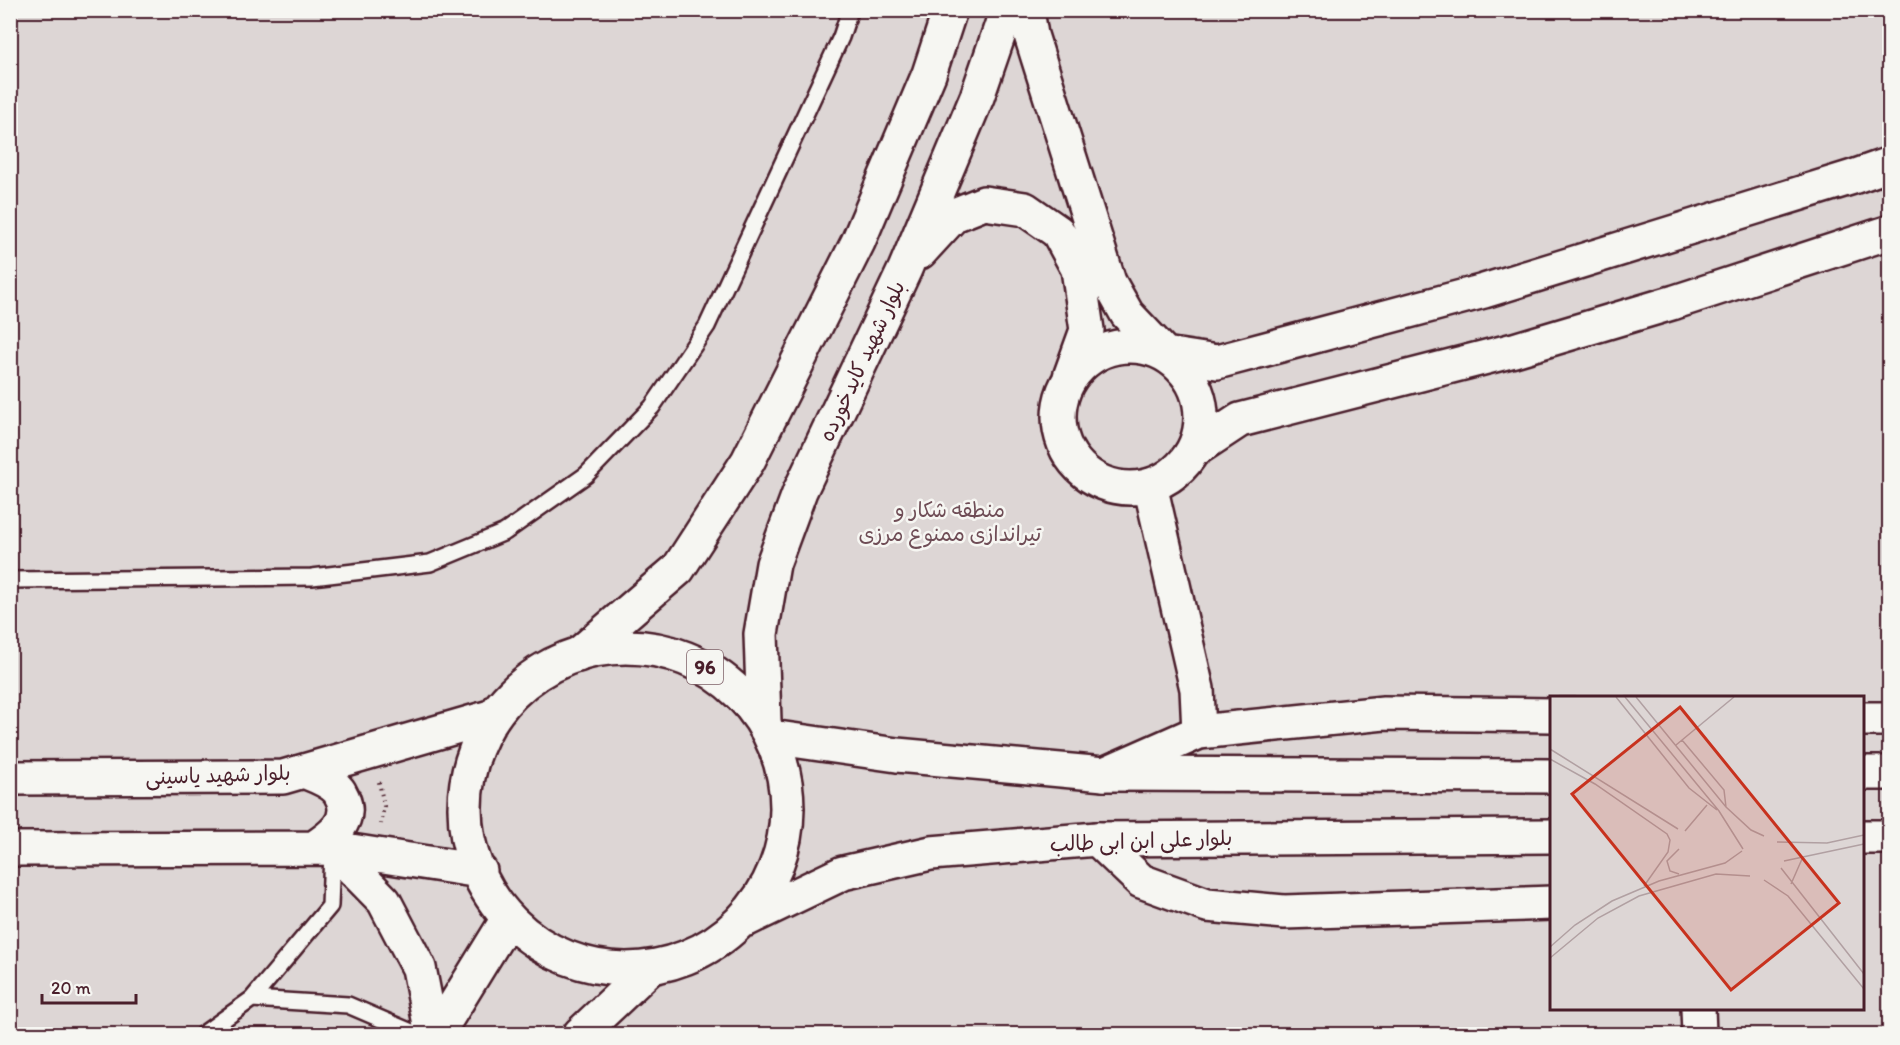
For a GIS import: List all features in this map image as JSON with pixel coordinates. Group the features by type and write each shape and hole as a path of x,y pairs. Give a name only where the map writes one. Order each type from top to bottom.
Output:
{"street":[{"path":"578,655 678,569 748,461 858,242 929,74 950,10"},
{"name":"بلوار شهید کایدخورده","path":"767,729 761,634 773,564 800,491 905,269 977,97 1007,10"},
{"path":"1027,10 1031,35 1109,282 1127,315 1165,354 1187,372 1199,397 1201,425 1193,451"},
{"path":"1068,382 1086,361 1111,348 1139,346 1165,354 1218,362 1484,291 1890,164"},
{"path":"905,269 954,215 984,203 1025,210 1058,232 1078,269 1087,330 1059,408 1062,436 1074,461 1095,479 1122,488 1150,485 1174,473 1193,451 1240,420 1514,350 1675,302 1890,232"},
{"path":"1150,485 1197,689 1199,732"},
{"name":"96","path":"631,645 683,656 730,679 767,729 785,770 788,824 776,876 743,922 702,954 649,969 595,964 546,951 506,922 480,871 465,819 467,763 490,717 530,676 578,655 631,645"},
{"path":"1104,774 1199,732 1384,713 1550,715"},
{"name":"بلوار شهید یاسینی","path":"10,778 283,777 490,717"},
{"path":"1864,718 1890,719"},
{"path":"767,729 897,755 1104,774 1550,776"},
{"path":"306,772 325,780 339,791 346,807 343,822 323,848"},
{"path":"1864,773 1890,773"},
{"name":"بلوار علی ابن ابی طالب","path":"743,922 843,873 931,854 1097,839 1550,836"},
{"path":"1864,837 1890,837"},
{"path":"1097,839 1141,881 1207,904 1284,912 1550,903"},
{"path":"323,848 384,901 419,968 432,1035"},
{"path":"10,849 323,848 480,871"},
{"path":"437,1035 506,922"},
{"name":"96","path":"580,1035 649,969"},
{"path":"1698,1009 1699,1035"}],"lane":[{"path":"10,580 312,577 430,563 505,532 586,475 644,416 707,326 841,37 850,10"},
{"path":"203,1035 252,999 330,906 323,848"},
{"path":"252,999 348,1005 416,1035"}],"green space":[{"name":"منطقه شکار و تیراندازی ممنوع مرزی","path":"10,11 1889,11 1889,1034 11,1034"}]}
